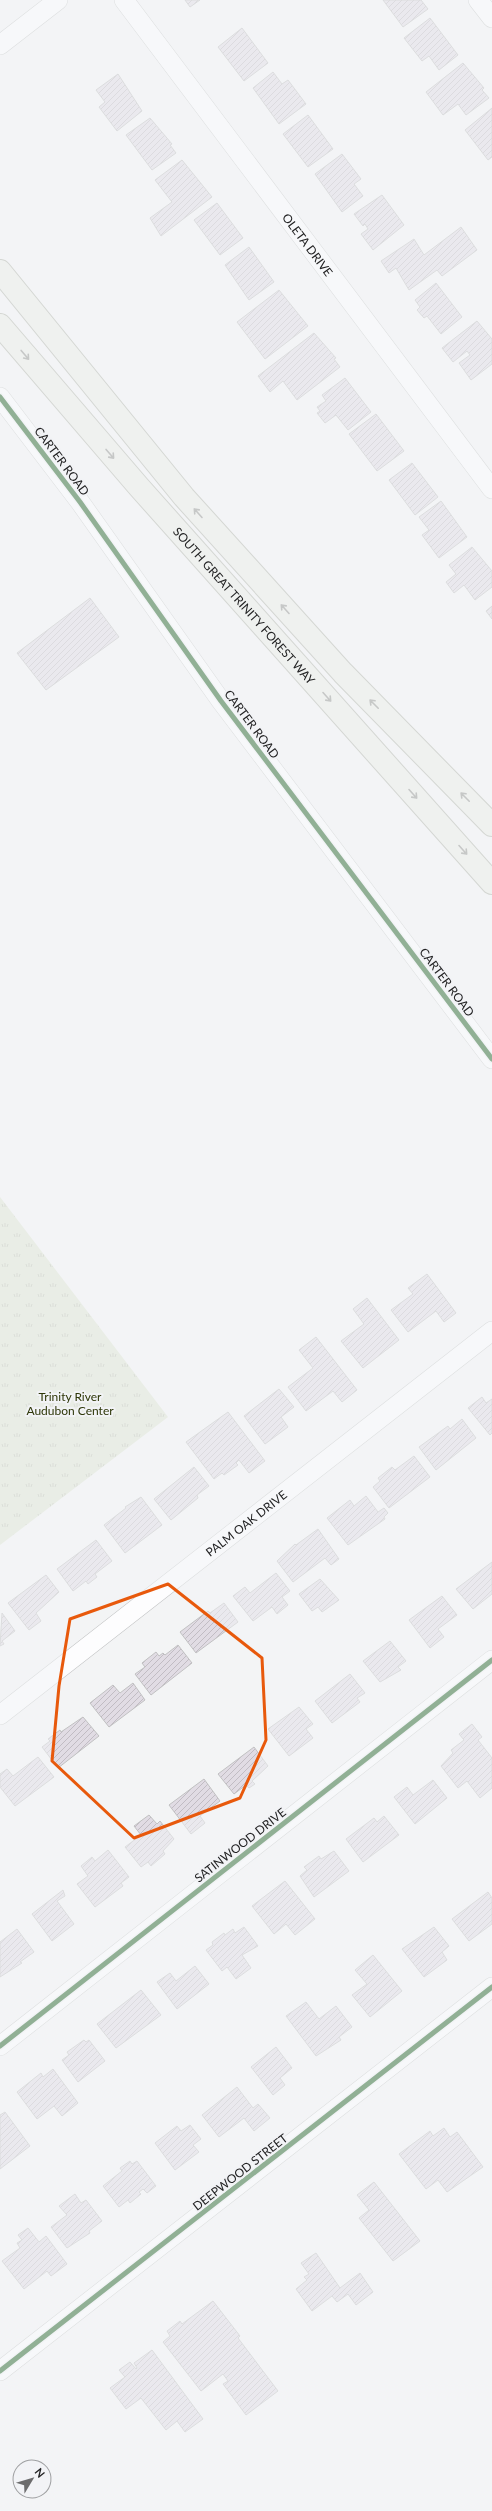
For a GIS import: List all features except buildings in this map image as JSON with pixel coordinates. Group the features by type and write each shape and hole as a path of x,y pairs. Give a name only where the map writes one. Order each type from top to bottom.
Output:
{"main road":[{"path":"0,271 184,497 343,673 492,825"},
{"name":"SOUTH GREAT TRINITY FOREST WAY","path":"0,325 139,487 492,883"}],"street":[{"path":"0,45 58,0"},
{"name":"OLETA DRIVE","path":"124,0 492,489"},
{"path":"478,0 492,18"},
{"name":"CARTER ROAD","path":"0,397 80,502 221,701 492,1060"},
{"name":"PALM OAK DRIVE","path":"0,1715 492,1331"},
{"name":"SATINWOOD DRIVE","path":"0,2046 492,1660"},
{"name":"DEEPWOOD STREET","path":"0,2371 492,1987"}],"highlighted area":[{"path":"168,1584 262,1658 266,1740 240,1798 134,1838 52,1761 59,1686 70,1619"}],"green space":[{"name":"Trinity River Audubon Center","path":"0,1197 168,1417 0,1545"}],"cycle path":[{"path":"0,397 80,502 221,701 492,1059"},
{"path":"0,2046 492,1660"},
{"path":"0,2371 492,1987"}]}
